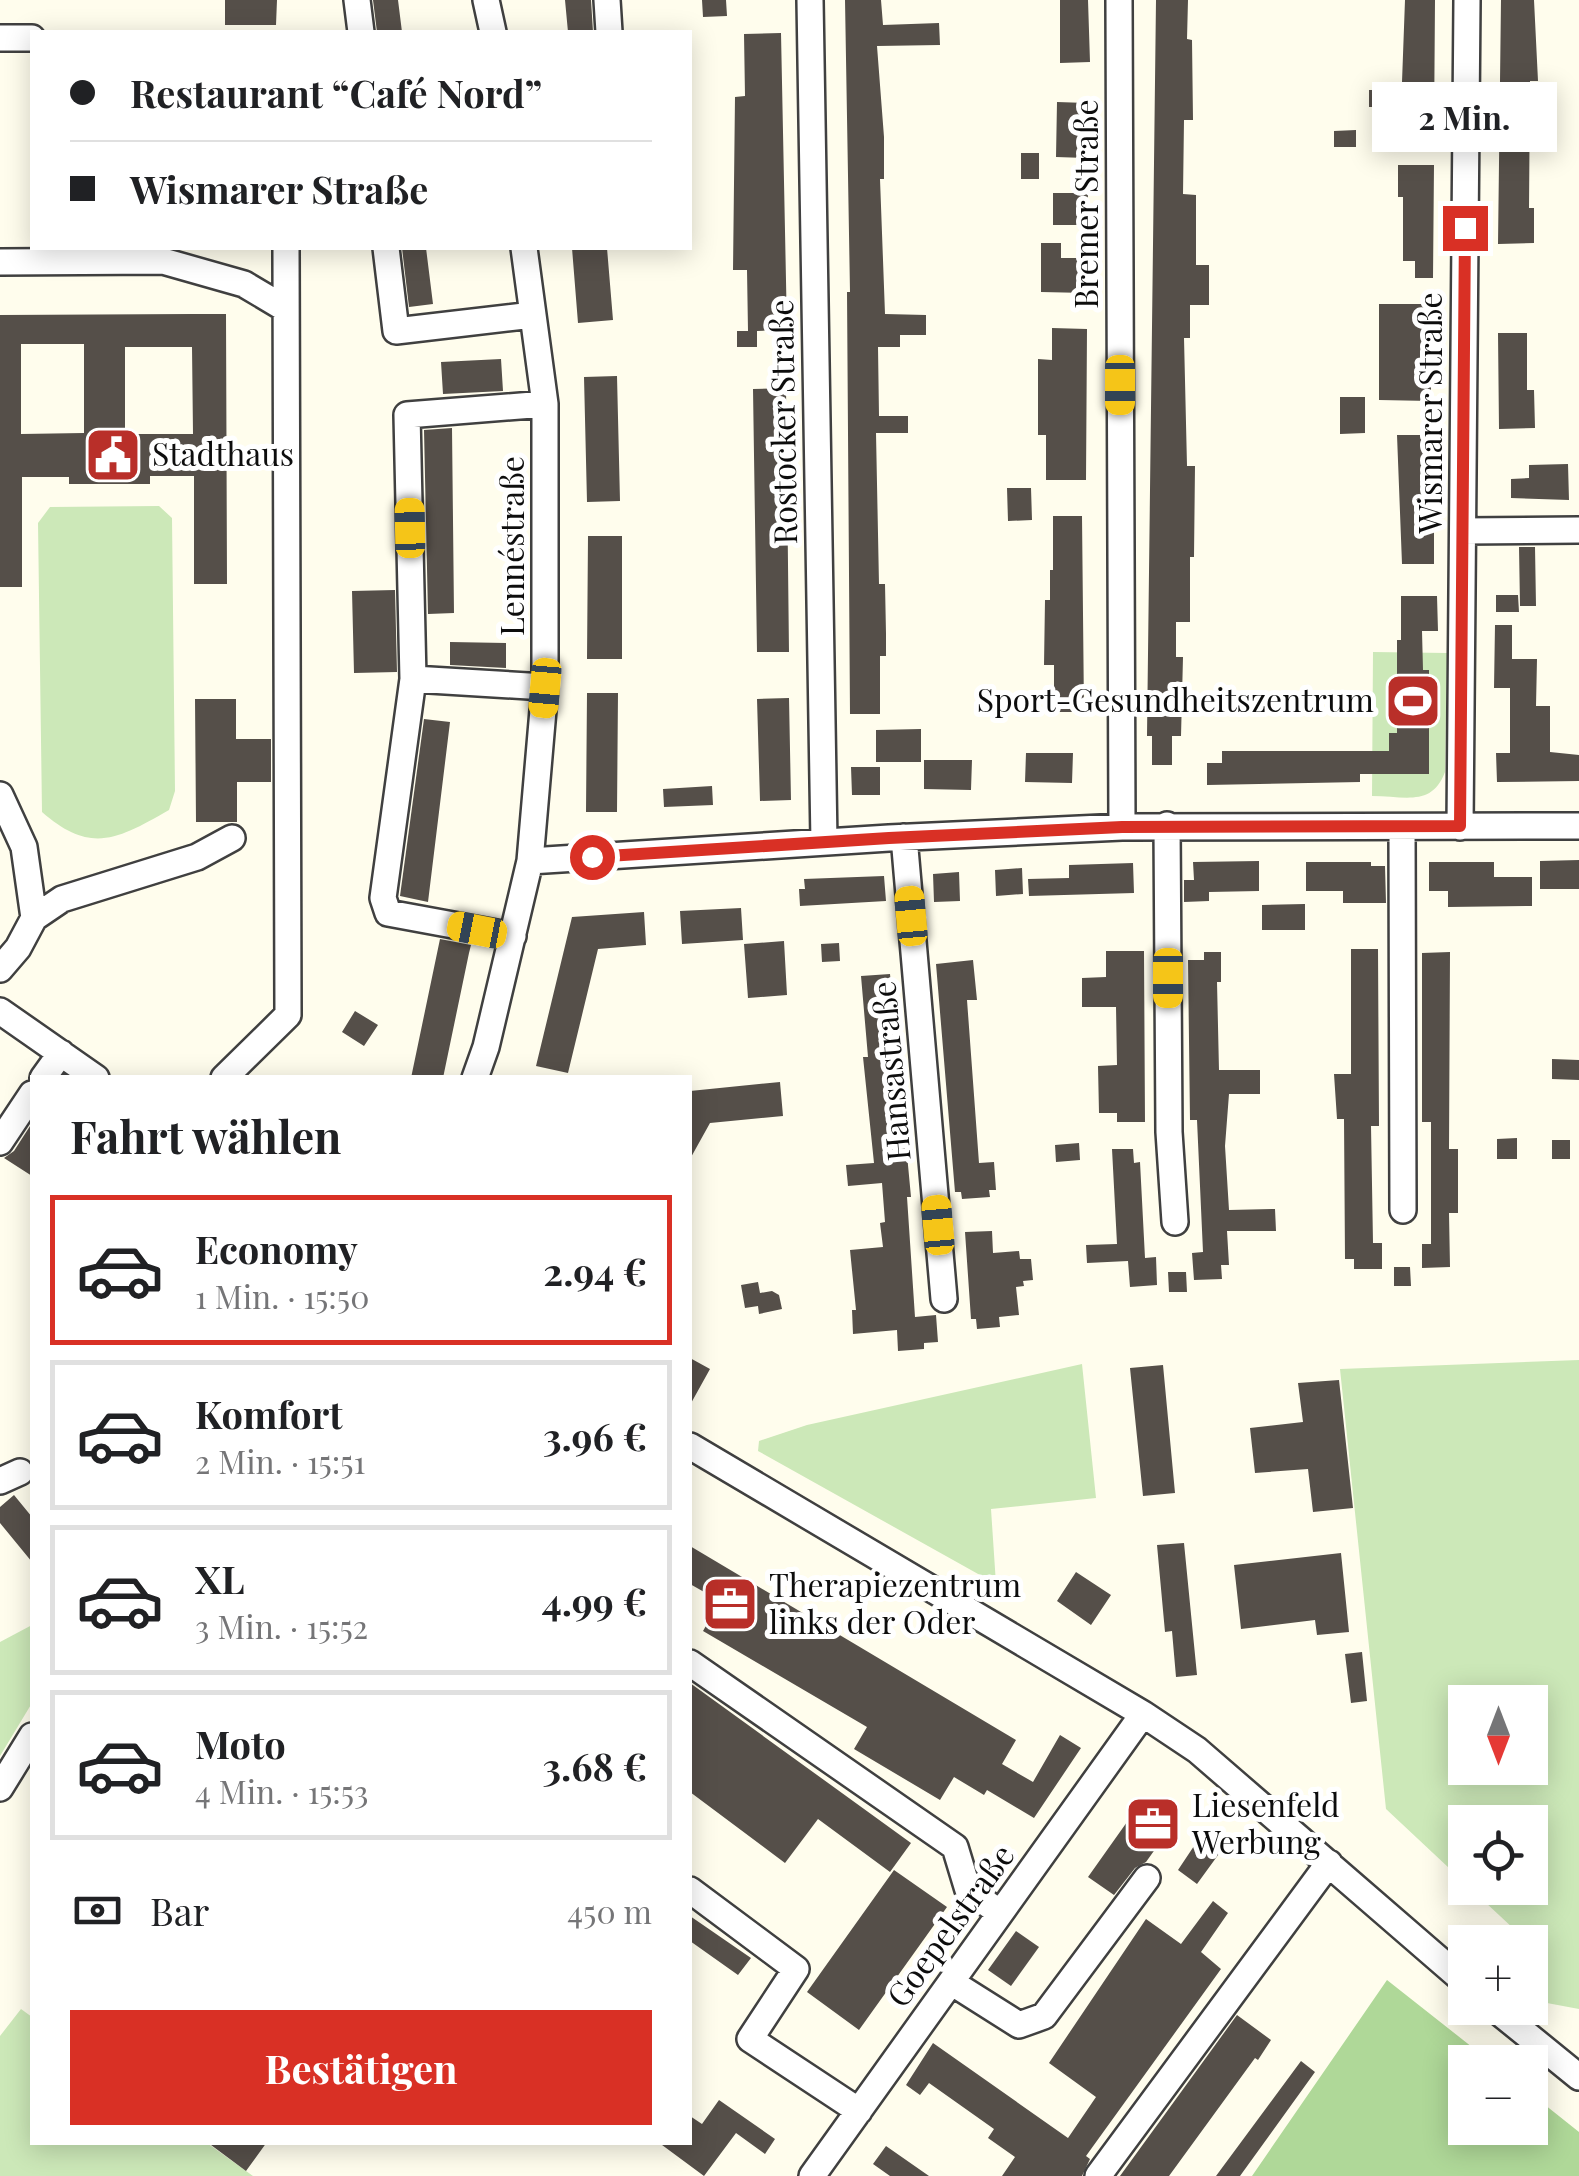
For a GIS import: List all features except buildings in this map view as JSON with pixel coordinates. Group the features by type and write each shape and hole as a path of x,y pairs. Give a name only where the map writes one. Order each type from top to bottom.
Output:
{"street":[{"path":"357,0 361,30"},
{"path":"486,0 493,30"},
{"path":"607,0 610,30"},
{"name":"Rostocker Straße","path":"810,0 824,842"},
{"name":"Bremer Straße","path":"1119,0 1122,827"},
{"name":"Wismarer Straße","path":"1460,826 1467,0"},
{"path":"0,38 30,38"},
{"path":"227,1075 288,1015 286,250"},
{"path":"386,250 396,331 533,315"},
{"name":"Lennéstraße","path":"476,1075 530,861 545,688 545,404 524,250"},
{"path":"0,262 163,261 244,284 286,309"},
{"path":"512,936 388,913 383,898 413,679 407,415 545,404"},
{"path":"1462,530 1579,530"},
{"path":"413,679 545,688"},
{"path":"0,795 24,847 34,918"},
{"path":"1166,826 1169,1132 1175,1222"},
{"path":"1402,826 1403,1210"},
{"path":"530,861 1122,827 1579,826"},
{"name":"Hansastraße","path":"904,837 944,1299"},
{"path":"0,969 18,948 34,918 62,899 197,856 232,838"},
{"path":"0,1012 92,1075"},
{"path":"45,1075 61,1053"},
{"path":"0,1142 30,1097"},
{"path":"692,1447 1143,1714 1197,1750 1448,1967"},
{"path":"692,1664 955,1848 968,1890 1000,1913"},
{"name":"Goepelstraße","path":"812,2176 1143,1714"},
{"path":"0,1788 30,1739"},
{"path":"1098,2176 1330,1863"},
{"path":"951,1982 1019,2025 1044,2016 1147,1878"},
{"path":"692,1891 796,1969 750,2039 859,2111"},
{"path":"1515,2025 1579,2077"}],"green space":[{"path":"159,506 172,518 175,791 169,810 135,829 90,838 75,834 42,812 38,523 50,507"},
{"path":"1373,652 1447,653 1445,772 1433,791 1425,795 1372,796"},
{"path":"1579,1360 1579,2009 1548,2003 1548,1925 1510,1925 1488,1905 1548,1905 1548,1805 1448,1805 1448,1867 1386,1809 1340,1369"},
{"path":"1082,1364 1096,1498 991,1509 996,1584 758,1451 759,1441 807,1425"},
{"path":"30,1626 30,1706 0,1756 0,1642"},
{"path":"1387,1980 1469,2045 1448,2045 1448,2145 1548,2145 1548,2107 1579,2132 1579,2176 1252,2176"},
{"path":"21,2009 30,2016 30,2145 210,2145 253,2176 0,2176 0,2036"}],"place":[{"name":"Stadthaus","path":"113,455"},
{"name":"Sport-Gesundheitszentrum","path":"1413,701"},
{"name":"Therapiezentrum links der Oder","path":"730,1604"},
{"name":"Liesenfeld Werbung","path":"1153,1824"}],"route":[{"path":"592,857 1122,827 1460,826 1465,228"}]}
